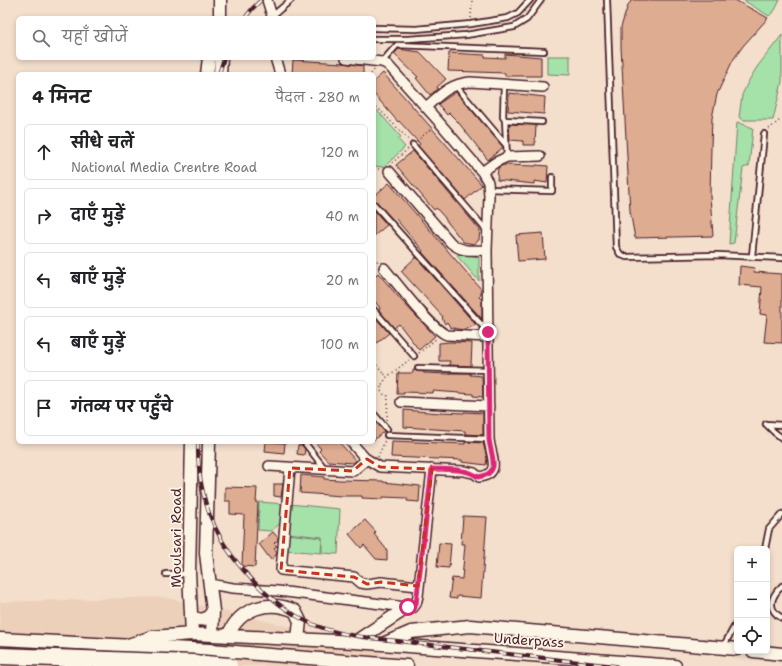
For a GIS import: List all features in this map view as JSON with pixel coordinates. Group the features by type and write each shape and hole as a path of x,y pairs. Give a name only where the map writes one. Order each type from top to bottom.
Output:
{"highway":[{"path":"0,656 193,663 229,666"}],"main road":[{"path":"220,0 220,16"},
{"path":"207,72 209,60"},
{"path":"220,72 221,60"},
{"name":"Moulsari Road","path":"192,444 189,574 192,634"},
{"path":"209,444 206,553 213,611 212,635"},
{"path":"228,636 232,627 243,616 265,606 275,605 287,607 295,611 300,621 298,639"},
{"path":"356,642 408,607"},
{"path":"191,617 204,619 208,618 213,611"},
{"path":"382,645 411,632 470,626 734,650"},
{"name":"Underpass","path":"125,646 152,637 192,634 356,642 675,666"},
{"path":"0,639 210,650 407,666"},
{"path":"45,642 53,645 61,651 67,661 68,666"},
{"path":"770,653 782,654"}],"street":[{"path":"267,0 271,16"},
{"path":"276,60 279,72"},
{"path":"353,444 371,462 380,467 464,471 474,473 478,477 485,476 491,472 494,463 489,448 487,250 488,182 482,172 388,65 382,62 364,60"},
{"path":"426,107 446,90 455,85 470,82 543,87"},
{"path":"482,172 496,162 507,157 540,156"},
{"path":"389,171 451,243 458,249 487,250"},
{"path":"384,268 428,320 442,333 447,335 488,335"},
{"path":"401,402 489,406"},
{"path":"269,466 353,472 371,462"},
{"path":"290,468 281,570 354,578 361,583 368,584 381,582 418,586"},
{"path":"209,584 413,608 416,604 432,469"}],"lane":[{"path":"272,16 291,0"},
{"path":"376,28 416,28 486,22 508,18 518,13 530,0"},
{"path":"376,39 408,39 452,36 488,32 514,27 527,19 541,0"},
{"path":"607,0 616,247 620,254 626,257 718,255 782,258"},
{"path":"486,22 488,32"},
{"path":"382,62 397,45 544,51"},
{"path":"504,84 503,117 506,120 507,157"},
{"path":"455,85 506,145"},
{"path":"506,120 542,122"},
{"path":"752,256 764,134"},
{"path":"413,144 487,231"},
{"path":"488,189 552,191 552,177"},
{"path":"376,206 488,335"},
{"path":"376,312 414,356"},
{"path":"418,368 489,370"},
{"path":"376,416 387,429"},
{"path":"782,426 766,424 782,438"},
{"path":"387,436 489,439"},
{"path":"306,444 326,470"},
{"path":"766,546 769,530 782,514"},
{"path":"166,574 189,574"},
{"path":"782,586 771,601 772,608 776,615 782,618"},
{"path":"723,648 734,628"}],"path":[{"path":"471,24 472,0"},
{"path":"376,106 413,144"},
{"path":"764,134 780,120"},
{"path":"387,429 388,396 383,394 381,391 381,386 387,377 442,333"},
{"path":"376,364 387,377"},
{"path":"371,462 387,436"}],"highlighted area":[{"path":"367,459 380,467 432,469 418,586 381,582 367,584 354,577 281,570 290,468 353,471"}],"shaded area":[{"path":"163,597 355,642 381,653 381,666 0,666 0,602"}],"green space":[{"path":"743,0 780,0 775,10 769,16"},
{"path":"782,35 782,82 773,120 744,120 739,117 742,95 757,67"},
{"path":"547,56 570,56 570,75 547,74"},
{"path":"376,109 401,137 398,139 405,147 384,167 376,166"},
{"path":"737,122 753,128 749,166 743,168 734,243 729,244"},
{"path":"459,253 479,257 479,281 457,256"},
{"path":"259,502 285,504 283,521 271,531 258,530"},
{"path":"289,504 340,509 338,554 322,553 322,537 287,533"},
{"path":"287,534 322,538 321,553 286,550"}],"building":[{"path":"632,0 735,0 768,18 743,46 733,60 717,94 712,118 711,146 710,196 713,236 635,238 630,211 621,47 621,27 628,5"},
{"path":"398,49 420,52 446,79 437,87 438,89 430,95 416,78 418,77 394,54"},
{"path":"449,53 485,55 485,57 505,58 505,54 541,57 541,76 505,76 505,73 448,71"},
{"path":"293,60 343,63 363,66 363,72 292,72"},
{"path":"383,73 482,185 465,200 418,146 420,144 399,121 398,122 376,96 376,79"},
{"path":"456,92 503,147 488,160 458,122 449,113 447,115 438,104"},
{"path":"509,93 545,97 544,114 508,111"},
{"path":"509,124 536,125 535,145 523,145 523,141 510,140"},
{"path":"413,151 480,230 479,240 474,244 463,242 445,218 436,208 434,210 396,165"},
{"path":"503,165 548,166 547,183 534,181 534,184 497,180 498,168"},
{"path":"389,183 481,289 481,294 479,297 482,300 482,319 422,252 423,251 395,218 393,220 376,201 376,194"},
{"path":"376,212 387,225 376,234"},
{"path":"543,233 545,259 518,261 516,235"},
{"path":"416,257 476,325 464,330 450,327 447,322 445,324 442,318 443,317 401,271"},
{"path":"740,266 755,268 754,272 782,274 782,343 764,342 767,315 760,314 762,287 739,285"},
{"path":"378,273 435,336 419,350 399,324 394,328 379,310 380,308 376,303 376,275"},
{"path":"376,318 389,333 376,343"},
{"path":"439,343 472,343 471,366 449,365 450,361 439,361"},
{"path":"413,370 424,373 470,373 470,375 482,376 483,397 473,396 473,394 433,391 433,393 404,392 404,394 397,394 398,373 413,373"},
{"path":"404,410 440,413 483,413 483,435 465,434 465,431 404,427"},
{"path":"376,422 384,431 376,438"},
{"path":"392,441 465,444 465,442 483,443 487,458 486,465 462,462 462,460 391,457"},
{"path":"266,444 285,444 284,453 265,451"},
{"path":"317,444 341,444 356,461 353,463 328,461 319,451 321,449"},
{"path":"298,445 302,445 305,449 304,455 297,454"},
{"path":"301,475 324,477 324,479 383,481 420,486 419,502 407,501 407,498 383,497 383,499 362,498 362,496 300,493"},
{"path":"274,484 283,484 281,497 274,496"},
{"path":"225,487 257,488 256,502 258,502 255,567 242,566 244,515 230,514 230,501 225,501"},
{"path":"463,516 487,517 481,598 457,596 457,599 449,598 452,578 462,579 465,544 461,544"},
{"path":"365,520 376,532 374,534 387,550 387,560 376,559 364,545 361,548 349,534"},
{"path":"273,532 278,540 274,543 277,546 274,548 277,552 276,555 271,560 259,544"},
{"path":"439,543 451,544 449,568 437,567"}],"railway":[{"path":"247,16 261,0"},
{"path":"220,72 223,60"},
{"path":"198,444 200,474 204,497 211,518 223,542 244,571 257,585 271,598 302,619 328,630 365,637 616,666"}],"route":[{"path":"408,607 413,608 416,604 432,469 464,471 474,473 478,477 485,476 491,472 494,463 489,448 488,332"}]}
